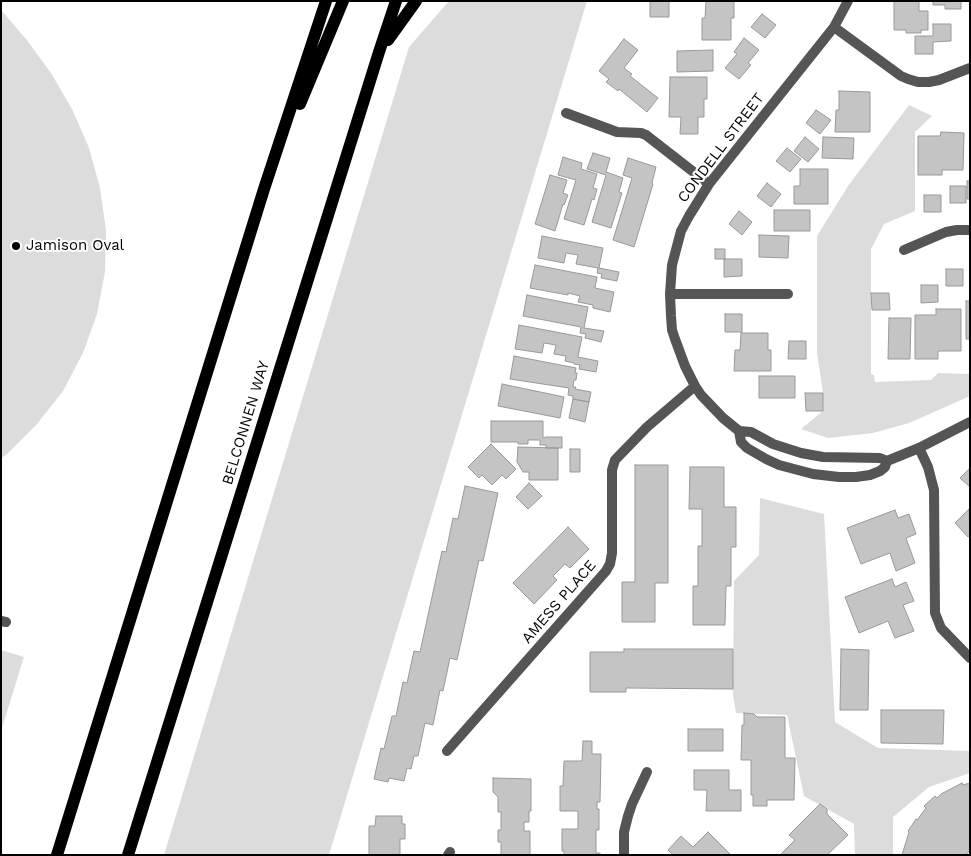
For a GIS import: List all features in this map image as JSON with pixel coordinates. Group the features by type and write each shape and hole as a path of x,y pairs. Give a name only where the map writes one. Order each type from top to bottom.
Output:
{"main road":[{"path":"57,855 264,189 326,1"},
{"path":"264,189 343,1"},
{"name":"BELCONNEN WAY","path":"128,855 396,1"},
{"path":"379,52 416,1"}],"street":[{"name":"CONDELL STREET","path":"848,1 834,26 710,184 689,216 681,231 672,265 670,294 672,330 685,366 695,386 722,418 739,430 751,432 773,444 801,453 823,457 880,458 887,461 919,448 970,422"},
{"path":"834,26 908,80 929,82 970,68"},
{"path":"566,113 616,132 646,135 710,184"},
{"path":"904,250 946,232 970,230"},
{"path":"670,294 788,294"},
{"name":"AMESS PLACE","path":"448,751 606,572 612,553 612,470 615,460 647,427 695,386"},
{"name":"CONDELL STREET","path":"739,430 741,442 747,448 780,465 813,474 840,477 870,475 885,467 887,461"},
{"path":"919,448 928,466 934,490 935,613 941,628 970,658"},
{"path":"624,855 624,832 628,816 647,772"}],"shaded area":[{"path":"449,1 587,1 329,855 164,855 409,47"},
{"path":"1,10 26,39 51,73 72,109 89,148 100,188 106,230 105,272 97,314 83,353 63,391 37,424 1,458"},
{"path":"909,105 932,116 915,132 915,211 884,224 871,249 871,374 874,375 875,382 931,380 938,373 970,374 970,396 909,423 873,433 828,438 801,429 823,411 823,393 817,353 817,236 848,186"},
{"path":"760,498 824,514 835,722 878,748 970,751 970,773 929,787 893,817 893,855 855,855 854,824 804,796 787,715 736,713 733,695 734,581 759,555"},
{"path":"1,650 24,657 1,731"}],"building":[{"path":"650,1 669,1 669,17 650,17"},
{"path":"706,1 734,1 734,18 731,18 731,40 702,40 702,18 705,18"},
{"path":"894,1 919,1 919,11 928,11 928,30 921,30 921,33 906,33 906,30 894,30"},
{"path":"933,1 961,1 961,9 945,9 945,5 933,5"},
{"path":"762,14 776,25 765,38 751,27"},
{"path":"933,24 951,24 951,41 933,42 933,54 915,54 915,36 933,36"},
{"path":"744,38 759,50 748,63 751,65 739,79 725,68 737,54 734,52"},
{"path":"624,39 638,50 624,68 632,74 630,76 658,98 647,112 619,89 618,91 606,82 609,79 599,71"},
{"path":"713,50 713,71 677,72 677,51"},
{"path":"670,77 707,77 707,99 704,99 704,117 698,117 698,134 680,134 681,117 669,117"},
{"path":"839,91 870,92 870,132 835,132 836,110 839,110"},
{"path":"816,110 831,120 820,134 806,123"},
{"path":"941,132 964,133 963,170 942,170 942,175 918,175 918,136 940,136"},
{"path":"805,137 819,149 808,162 794,151"},
{"path":"823,137 854,138 853,159 822,158"},
{"path":"787,148 801,159 790,172 776,161"},
{"path":"593,153 610,158 606,172 623,178 619,192 622,193 611,228 592,222 606,175 587,169"},
{"path":"563,157 582,163 581,169 597,174 593,188 597,189 584,225 564,219 576,180 558,175"},
{"path":"628,158 656,167 653,184 634,247 613,240 632,178 623,175"},
{"path":"800,169 828,169 828,204 794,204 794,186 800,186"},
{"path":"550,175 567,180 563,193 568,195 563,204 555,231 535,224"},
{"path":"967,181 970,181 970,199 967,199"},
{"path":"767,183 781,194 771,207 757,196"},
{"path":"950,186 966,186 966,203 950,203"},
{"path":"924,195 941,195 941,212 924,212"},
{"path":"774,210 810,210 810,231 774,231"},
{"path":"739,211 752,222 742,235 729,224"},
{"path":"759,235 789,236 788,258 759,257"},
{"path":"542,236 603,248 599,268 619,272 617,281 601,278 602,274 597,273 598,268 576,264 578,255 566,253 564,263 538,258"},
{"path":"715,249 725,249 725,259 715,259"},
{"path":"724,259 742,259 742,276 724,277"},
{"path":"535,265 597,277 595,288 614,292 610,312 593,308 593,305 578,302 580,296 530,288"},
{"path":"946,269 963,269 963,286 946,286"},
{"path":"921,285 938,285 938,302 921,303"},
{"path":"871,293 889,293 890,310 872,310"},
{"path":"527,295 588,307 584,328 604,331 601,342 585,338 586,334 580,333 581,327 523,316"},
{"path":"966,301 970,301 970,339 966,339"},
{"path":"936,309 961,309 961,351 938,351 938,359 915,359 915,315 936,315"},
{"path":"725,314 742,314 742,333 768,333 768,350 771,350 771,371 734,371 735,350 740,350 741,332 725,332"},
{"path":"889,318 911,318 910,359 888,359"},
{"path":"519,325 582,337 578,357 598,361 596,372 579,369 580,365 565,361 566,356 554,354 556,345 544,343 542,353 515,349"},
{"path":"789,341 806,341 806,359 788,359"},
{"path":"514,356 576,368 576,380 574,380 573,387 591,392 589,402 573,399 573,396 568,395 569,388 510,379"},
{"path":"759,376 795,376 795,398 759,398"},
{"path":"502,384 564,397 560,418 498,406"},
{"path":"805,393 823,393 823,411 806,411"},
{"path":"573,399 589,402 585,422 569,418"},
{"path":"491,421 543,421 543,438 562,437 562,448 546,448 546,445 540,445 540,440 528,440 528,444 491,442"},
{"path":"491,444 516,469 506,479 502,475 492,485 482,475 479,478 468,467"},
{"path":"518,447 558,448 558,480 529,480 529,472 523,472 517,462"},
{"path":"570,449 580,449 580,472 570,472"},
{"path":"635,465 668,465 668,583 655,583 655,622 622,622 622,582 635,582"},
{"path":"690,467 724,467 724,507 736,507 736,547 731,547 731,586 726,586 725,625 693,625 693,586 698,586 698,546 702,546 702,509 689,509"},
{"path":"970,468 970,487 960,478"},
{"path":"529,483 542,496 528,509 516,497"},
{"path":"465,486 498,493 483,561 479,560 457,660 450,658 443,691 440,690 433,725 425,723 418,756 414,756 411,769 407,768 404,781 389,778 388,782 374,779 381,748 384,749 392,716 396,716 403,682 407,683 414,651 420,652 442,551 446,552 453,518 458,519"},
{"path":"969,509 970,536 968,537 955,523"},
{"path":"895,510 898,518 909,514 916,534 906,538 915,563 896,571 890,553 861,564 847,528"},
{"path":"568,527 589,549 570,568 565,564 553,576 557,580 534,604 513,583"},
{"path":"892,579 895,587 906,582 914,601 903,605 914,631 895,638 888,621 859,633 845,597"},
{"path":"624,649 733,649 733,689 626,688 626,692 590,692 590,652 624,652"},
{"path":"841,649 869,650 868,710 840,710"},
{"path":"881,710 944,710 943,744 881,743"},
{"path":"744,713 754,714 757,717 785,717 785,758 795,758 794,800 767,800 767,806 753,806 753,795 751,795 751,760 741,760"},
{"path":"688,729 723,729 723,751 688,751"},
{"path":"583,741 592,741 592,754 601,754 600,802 597,802 599,830 596,830 596,853 600,853 600,855 564,855 564,851 562,851 562,829 578,829 578,811 560,811 560,786 563,786 564,761 582,761"},
{"path":"694,770 729,770 729,790 741,790 741,811 706,811 707,790 694,790"},
{"path":"493,778 531,779 531,811 529,811 529,822 524,822 524,831 530,831 530,855 501,855 501,842 498,842 498,830 501,830 501,812 498,812 498,797 493,792"},
{"path":"962,783 963,785 970,783 970,850 966,855 902,855 908,831 926,808 924,806 935,796 937,798"},
{"path":"820,804 827,809 827,814 848,835 827,855 780,855 795,840 789,835"},
{"path":"376,816 402,816 402,824 405,824 405,839 400,839 400,855 369,855 369,826 375,826"},
{"path":"708,832 731,855 673,855 668,850 681,836 693,847"}],"place":[{"name":"Jamison Oval","path":"16,246"}]}
